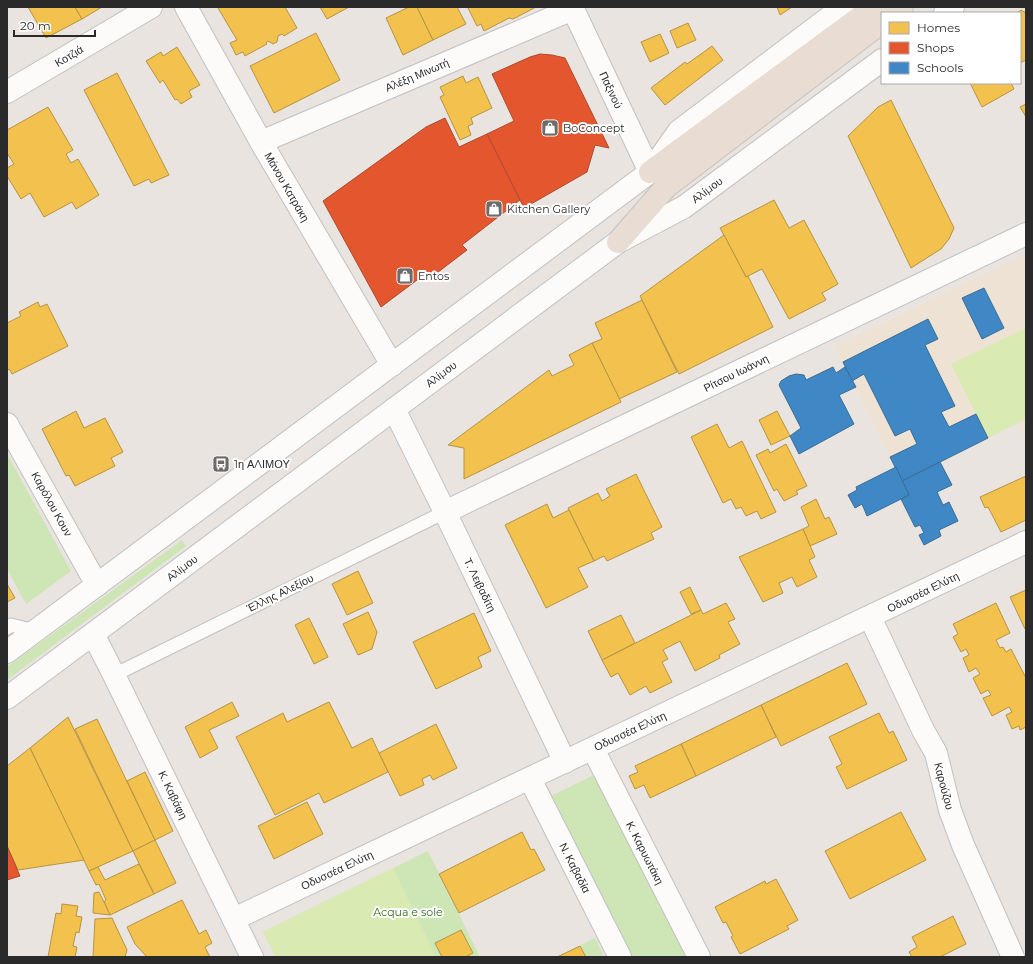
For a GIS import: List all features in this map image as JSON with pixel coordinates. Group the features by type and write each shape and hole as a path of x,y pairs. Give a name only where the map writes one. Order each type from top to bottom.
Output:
{"highway":[{"path":"650,172 874,7"},
{"path":"618,242 666,187 818,69 881,23"}],"street":[{"name":"Κοτζιά","path":"7,92 151,7"},
{"name":"Μάνου Κατράκη","path":"186,7 261,142 392,365"},
{"path":"7,652 650,172 678,131 843,7"},
{"name":"Αλέξη Μινωτή","path":"261,142 572,8"},
{"name":"Παξινού","path":"572,8 650,172"},
{"name":"Αλίμου","path":"7,698 618,242 684,207 881,61"},
{"name":"Ρίτσου Ιωάννη","path":"445,512 1026,234"},
{"name":"Τ. Λειβαδίτη","path":"394,409 565,762"},
{"name":"Καρόλου Κουν","path":"7,424 97,585"},
{"name":"Οδυσσέα Ελύτη","path":"234,919 1026,542"},
{"name":"Καρούζου","path":"870,617 923,730 936,753 950,810 963,845 1013,957"},
{"name":"Κ. Καβάφη","path":"92,634 114,675 252,957"},
{"name":"Κ. Καρυωτάκη","path":"593,749 699,957"},
{"name":"Ν. Καβαδία","path":"530,779 620,957"}],"lane":[{"name":"Έλλης Αλεξίου","path":"114,675 445,512"},
{"path":"7,628 11,625 35,631"}],"shaded area":[{"path":"1026,254 1026,434 1022,436 1016,424 902,481 834,347"}],"green space":[{"path":"1026,328 1026,419 988,438 951,364"},
{"path":"7,454 71,571 26,604 7,569"},
{"path":"182,540 186,546 7,680 7,667"},
{"path":"594,775 686,957 632,957 551,796"},
{"name":"Acqua e sole","path":"428,851 480,957 276,957 263,932"},
{"name":"Acqua e sole","path":"393,868 436,957 276,957 263,932"},
{"path":"595,938 604,957 557,957"}],"building: Homes":[{"path":"28,7 75,7 82,19 46,38"},
{"path":"75,7 102,7 82,19"},
{"path":"285,7 297,28 284,36 282,34 278,36 277,42 273,44 268,41 266,43 267,44 245,56 243,52 236,55 230,43 237,40 218,8"},
{"path":"320,7 349,7 327,19"},
{"path":"409,7 417,7 433,40 403,55 386,18"},
{"path":"417,7 457,7 466,24 433,40"},
{"path":"536,7 513,19 509,18 484,31 481,24 477,26 468,8"},
{"path":"777,7 792,7 780,15"},
{"path":"1021,10 1026,13 1026,60 1021,62 1021,12 1018,12"},
{"path":"688,23 696,40 677,48 670,31"},
{"path":"316,33 340,80 274,113 250,66"},
{"path":"660,34 669,53 650,62 641,42"},
{"path":"712,46 723,60 665,105 651,88 685,62 687,64"},
{"path":"177,47 200,85 189,91 192,97 181,104 177,99 175,100 163,80 160,83 146,61 161,52 163,56"},
{"path":"117,73 169,175 151,183 149,179 134,186 84,90"},
{"path":"463,76 466,83 478,77 492,108 471,118 473,124 468,126 471,135 460,140 440,97 444,95 440,87"},
{"path":"970,84 1012,84 1014,89 982,107"},
{"path":"891,100 954,228 949,239 941,249 911,268 848,136 878,107"},
{"path":"1026,104 1026,117 1020,107"},
{"path":"48,107 73,150 66,154 71,163 78,159 99,195 76,209 72,202 44,217 30,193 21,199 7,176 7,168 14,164 7,153 7,130"},
{"path":"774,200 789,228 804,220 838,284 822,293 826,300 789,319 762,269 746,277 720,228"},
{"path":"724,235 746,277 748,276 773,327 679,374 640,296"},
{"path":"642,300 677,372 619,399 592,343 602,339 595,323"},
{"path":"38,302 40,307 47,304 68,346 12,374 10,370 7,369 7,323 21,316 19,312"},
{"path":"592,343 621,402 464,479 464,448 448,445 549,370 552,376 574,365 569,355"},
{"path":"76,411 84,428 105,418 123,452 111,458 115,466 75,486 69,475 66,476 42,429"},
{"path":"777,411 790,436 771,445 759,420"},
{"path":"717,424 729,448 742,441 776,512 761,519 757,511 746,516 741,507 736,509 731,499 723,503 691,437"},
{"path":"786,444 807,486 796,491 798,494 784,501 777,489 774,491 756,455 768,449 770,453"},
{"path":"636,474 662,527 651,533 654,539 607,561 604,556 594,561 568,508 598,493 602,501 610,496 606,489"},
{"path":"1026,476 1026,520 1001,532 988,507 985,508 980,497"},
{"path":"816,499 825,519 829,517 837,534 810,546 803,529 809,526 801,507"},
{"path":"547,504 553,518 569,510 594,561 578,568 588,587 546,608 505,525"},
{"path":"803,529 815,557 809,560 817,577 797,587 792,577 779,583 783,593 763,602 739,557"},
{"path":"358,571 373,603 347,615 332,584"},
{"path":"7,584 15,598 7,602"},
{"path":"690,587 701,610 691,614 680,592"},
{"path":"1026,590 1026,629 1025,629 1010,597"},
{"path":"726,603 735,619 728,622 740,644 719,655 720,658 695,671 680,641 663,650 668,659 662,662 672,682 650,693 646,686 630,695 618,673 611,677 602,660 701,610 703,614"},
{"path":"996,603 1010,633 996,640 1000,648 1003,647 1006,652 1011,649 1026,678 1026,727 1020,730 1019,726 1012,729 1006,715 1012,712 1009,707 992,716 983,698 991,695 988,690 981,694 973,678 980,674 976,668 969,672 963,658 969,655 966,649 961,652 953,637 958,634 953,624"},
{"path":"368,612 377,632 372,649 358,655 343,624"},
{"path":"474,613 491,651 478,657 482,667 436,689 413,642"},
{"path":"621,615 635,643 602,660 588,631"},
{"path":"309,618 328,657 314,664 295,625"},
{"path":"847,663 867,704 781,746 761,705"},
{"path":"232,702 239,716 209,730 218,748 200,758 185,727"},
{"path":"329,702 352,748 372,738 388,772 324,803 319,793 275,815 236,737 283,713 287,722"},
{"path":"761,705 776,737 696,776 681,744"},
{"path":"879,713 889,733 893,731 907,760 847,789 836,767 842,764 829,737"},
{"path":"68,717 133,851 89,871 30,748"},
{"path":"97,719 155,840 133,851 75,729"},
{"path":"436,724 457,768 433,780 430,775 422,779 424,785 400,796 379,753"},
{"path":"681,744 696,776 650,798 644,785 635,789 629,776 638,772 635,766"},
{"path":"30,748 84,860 18,870 7,846 7,766"},
{"path":"145,772 173,831 155,840 127,781"},
{"path":"307,802 323,834 274,859 258,826"},
{"path":"901,812 926,860 850,899 825,851"},
{"path":"522,832 531,850 534,849 545,870 459,913 439,874"},
{"path":"155,840 176,883 154,894 133,851"},
{"path":"139,864 154,894 110,915 104,902 106,900 99,884 96,885 89,871 98,867 105,880"},
{"path":"776,879 798,920 787,926 789,929 740,954 731,937 733,936 726,922 723,923 715,907 765,881 766,884"},
{"path":"99,892 110,915 93,913 94,893"},
{"path":"182,900 199,934 206,930 212,943 205,947 210,957 147,957 135,944 127,927"},
{"path":"62,904 78,906 76,916 82,917 79,933 76,932 73,946 77,947 75,957 48,957 56,913 61,914"},
{"path":"953,916 966,944 940,957 912,957 909,952 917,947 912,937"},
{"path":"112,918 127,950 125,957 93,957 95,919"},
{"path":"461,930 473,953 465,957 442,957 435,943"},
{"path":"580,946 586,957 557,957"}],"building: Shops":[{"name":"BoConcept","path":"540,54 565,58 609,148 595,145 587,172 524,208 487,134 514,121 492,74"},
{"path":"445,118 459,147 487,134 520,200 462,245 467,250 429,279 425,274 381,307 323,201 426,127"},
{"path":"7,846 20,876 7,880"}],"building: Schools":[{"path":"984,288 1004,328 982,339 962,298"},
{"path":"928,319 938,339 925,345 955,406 941,412 949,427 976,414 988,438 902,481 890,457 917,444 910,429 895,436 864,374 852,381 843,362"},
{"path":"833,367 836,373 845,367 856,387 839,395 854,424 799,454 790,436 801,428 779,385 781,381 789,376 796,374 804,375 806,380"},
{"path":"940,462 952,485 937,492 943,505 949,502 958,521 939,530 941,536 924,545 919,535 924,533 920,525 915,527 901,499 909,495 902,481"},
{"path":"896,467 909,495 867,516 862,504 855,508 848,495 857,490 856,487"}],"place":[{"name":"BoConcept","path":"550,128"},
{"name":"Kitchen Gallery","path":"494,209"},
{"name":"Entos","path":"405,276"},
{"name":"1η ΑΛΙΜΟΥ","path":"221,464"}]}
